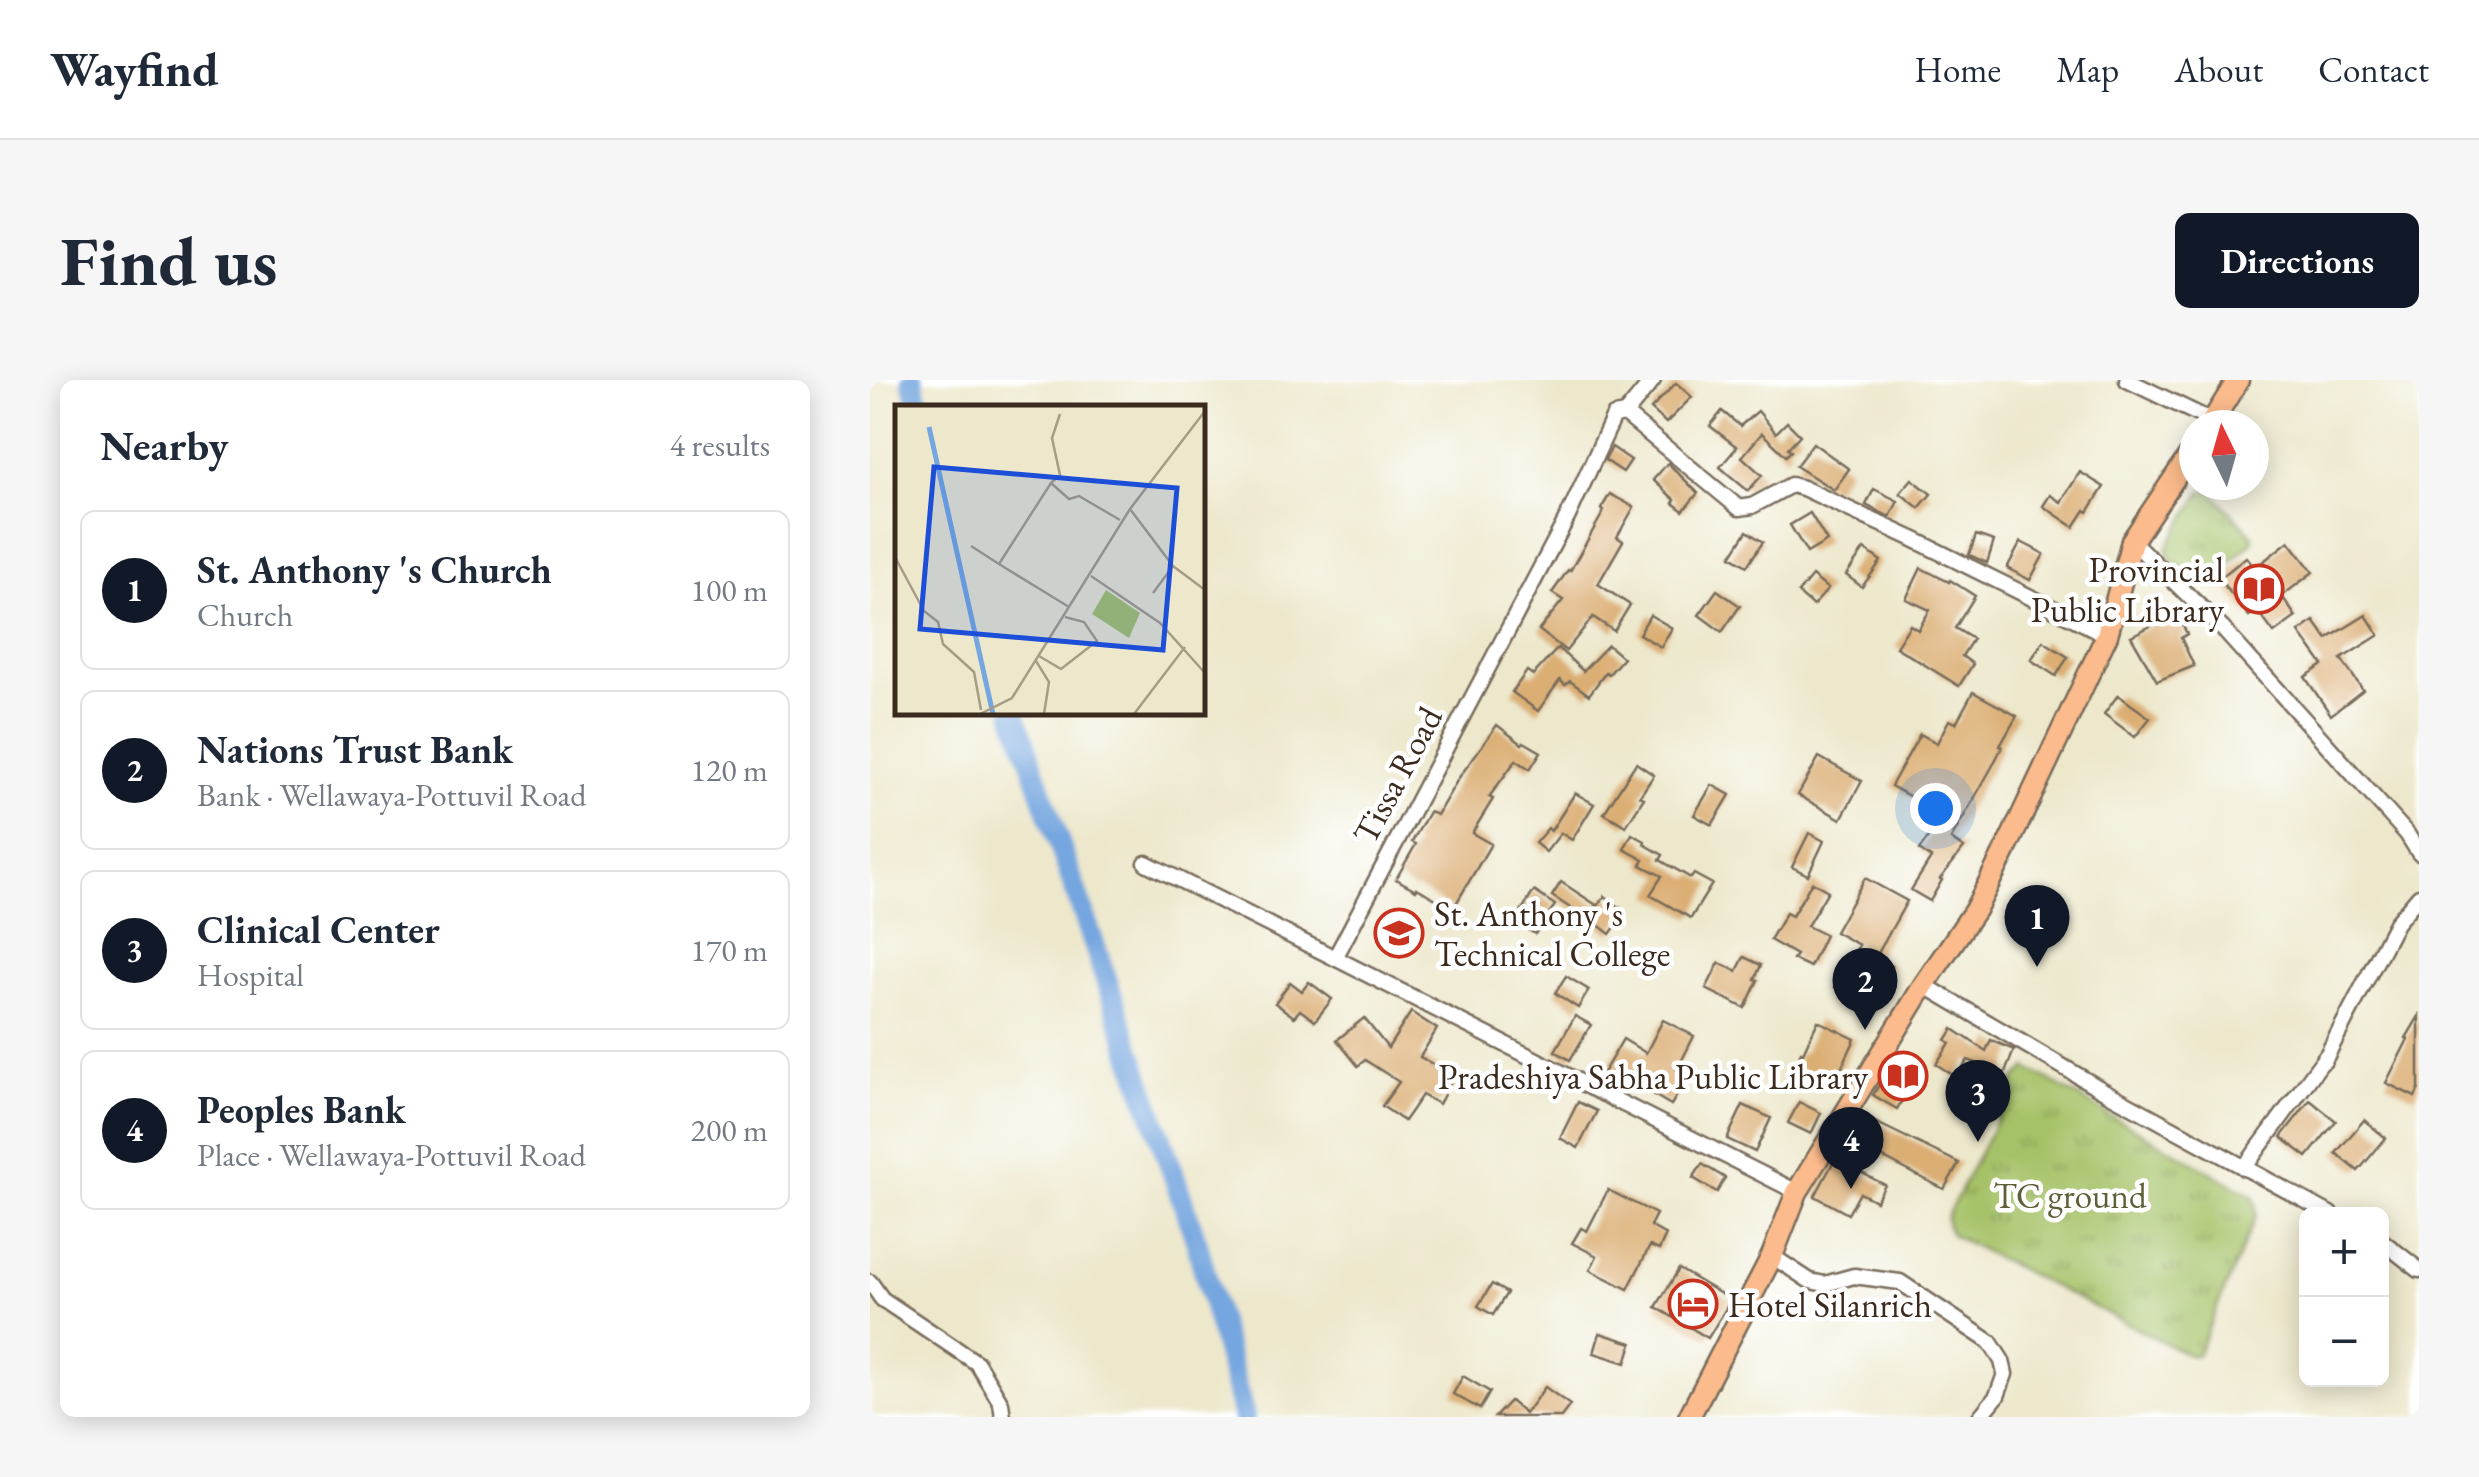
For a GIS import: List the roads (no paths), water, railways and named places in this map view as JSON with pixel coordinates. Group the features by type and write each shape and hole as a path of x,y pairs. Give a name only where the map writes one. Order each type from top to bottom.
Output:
{"highway":[{"path":"2219,410 2238,380"},
{"path":"1689,1417 1772,1256 1797,1192 1974,910 2007,847 2107,635 2132,542 2179,472"}],"street":[{"path":"1653,380 1624,414 1739,508 1752,506 1791,485 1802,488 2107,635"},
{"path":"2127,380 2186,410"},
{"name":"Tissa Road","path":"1335,958 1568,516 1614,416 1624,414"},
{"path":"2132,542 2230,636 2419,852"},
{"path":"1146,863 1797,1192"},
{"path":"2244,1168 2327,1056 2396,923 2419,896"},
{"path":"1924,985 2106,1092 2317,1207"},
{"path":"2389,1246 2419,1270"},
{"path":"1772,1256 1810,1281 1825,1284 1854,1276 1900,1282 1990,1342 2005,1374 1997,1396 1980,1417"},
{"path":"870,1282 882,1299 977,1363 1001,1403 1003,1417"}],"waterway":[{"path":"912,380 919,405"},
{"path":"1015,715 1196,1240 1244,1417"}],"place":[{"name":"Provincial Public Library","path":"2259,589"},
{"name":"St. Anthony 's Technical College","path":"1399,933"},
{"name":"St. Anthony 's Church","path":"2037,967"},
{"name":"Nations Trust Bank","path":"1865,1030"},
{"name":"Pradeshiya Sabha Public Library","path":"1903,1076"},
{"name":"Clinical Center","path":"1978,1142"},
{"name":"Peoples Bank","path":"1851,1189"},
{"name":"Hotel Silanrich","path":"1693,1304"}],"park label":[{"name":"TC ground","path":"2070,1195"}]}
